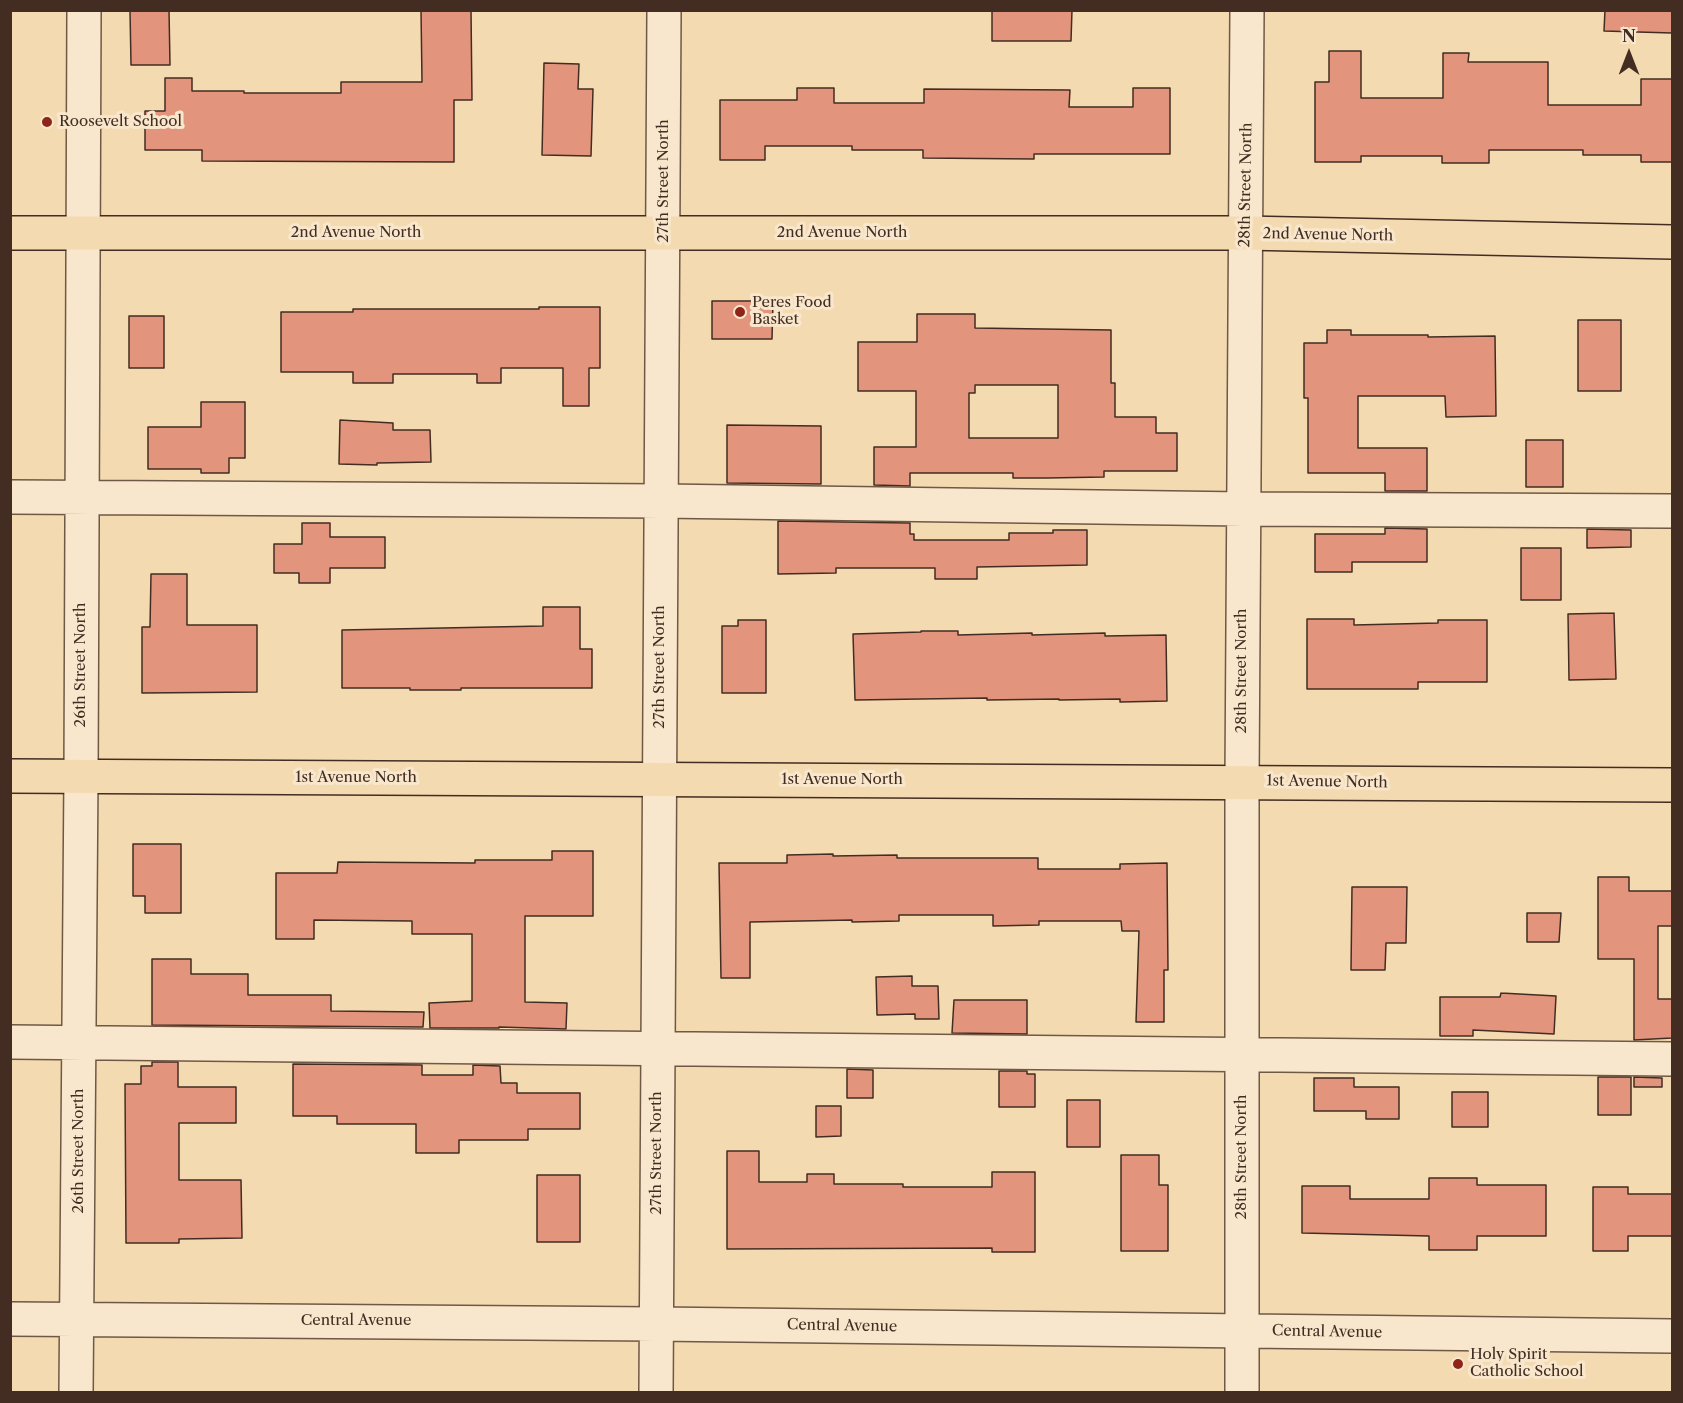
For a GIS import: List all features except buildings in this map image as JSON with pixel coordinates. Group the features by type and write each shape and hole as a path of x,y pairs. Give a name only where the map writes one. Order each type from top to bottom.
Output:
{"main road":[{"name":"2nd Avenue North","path":"10,233 1245,233 1672,242"},
{"name":"1st Avenue North","path":"10,776 1672,785"}],"street":[{"name":"26th Street North","path":"76,1392 84,10"},
{"name":"27th Street North","path":"656,1392 664,10"},
{"name":"28th Street North","path":"1242,1392 1242,781 1247,10"},
{"path":"10,497 1672,511"},
{"path":"10,1042 1672,1059"},
{"name":"Central Avenue","path":"10,1319 1672,1336"}],"place":[{"name":"Roosevelt School","path":"47,122"},
{"name":"Peres Food Basket","path":"740,312"},
{"name":"Holy Spirit Catholic School","path":"1458,1364"}]}
